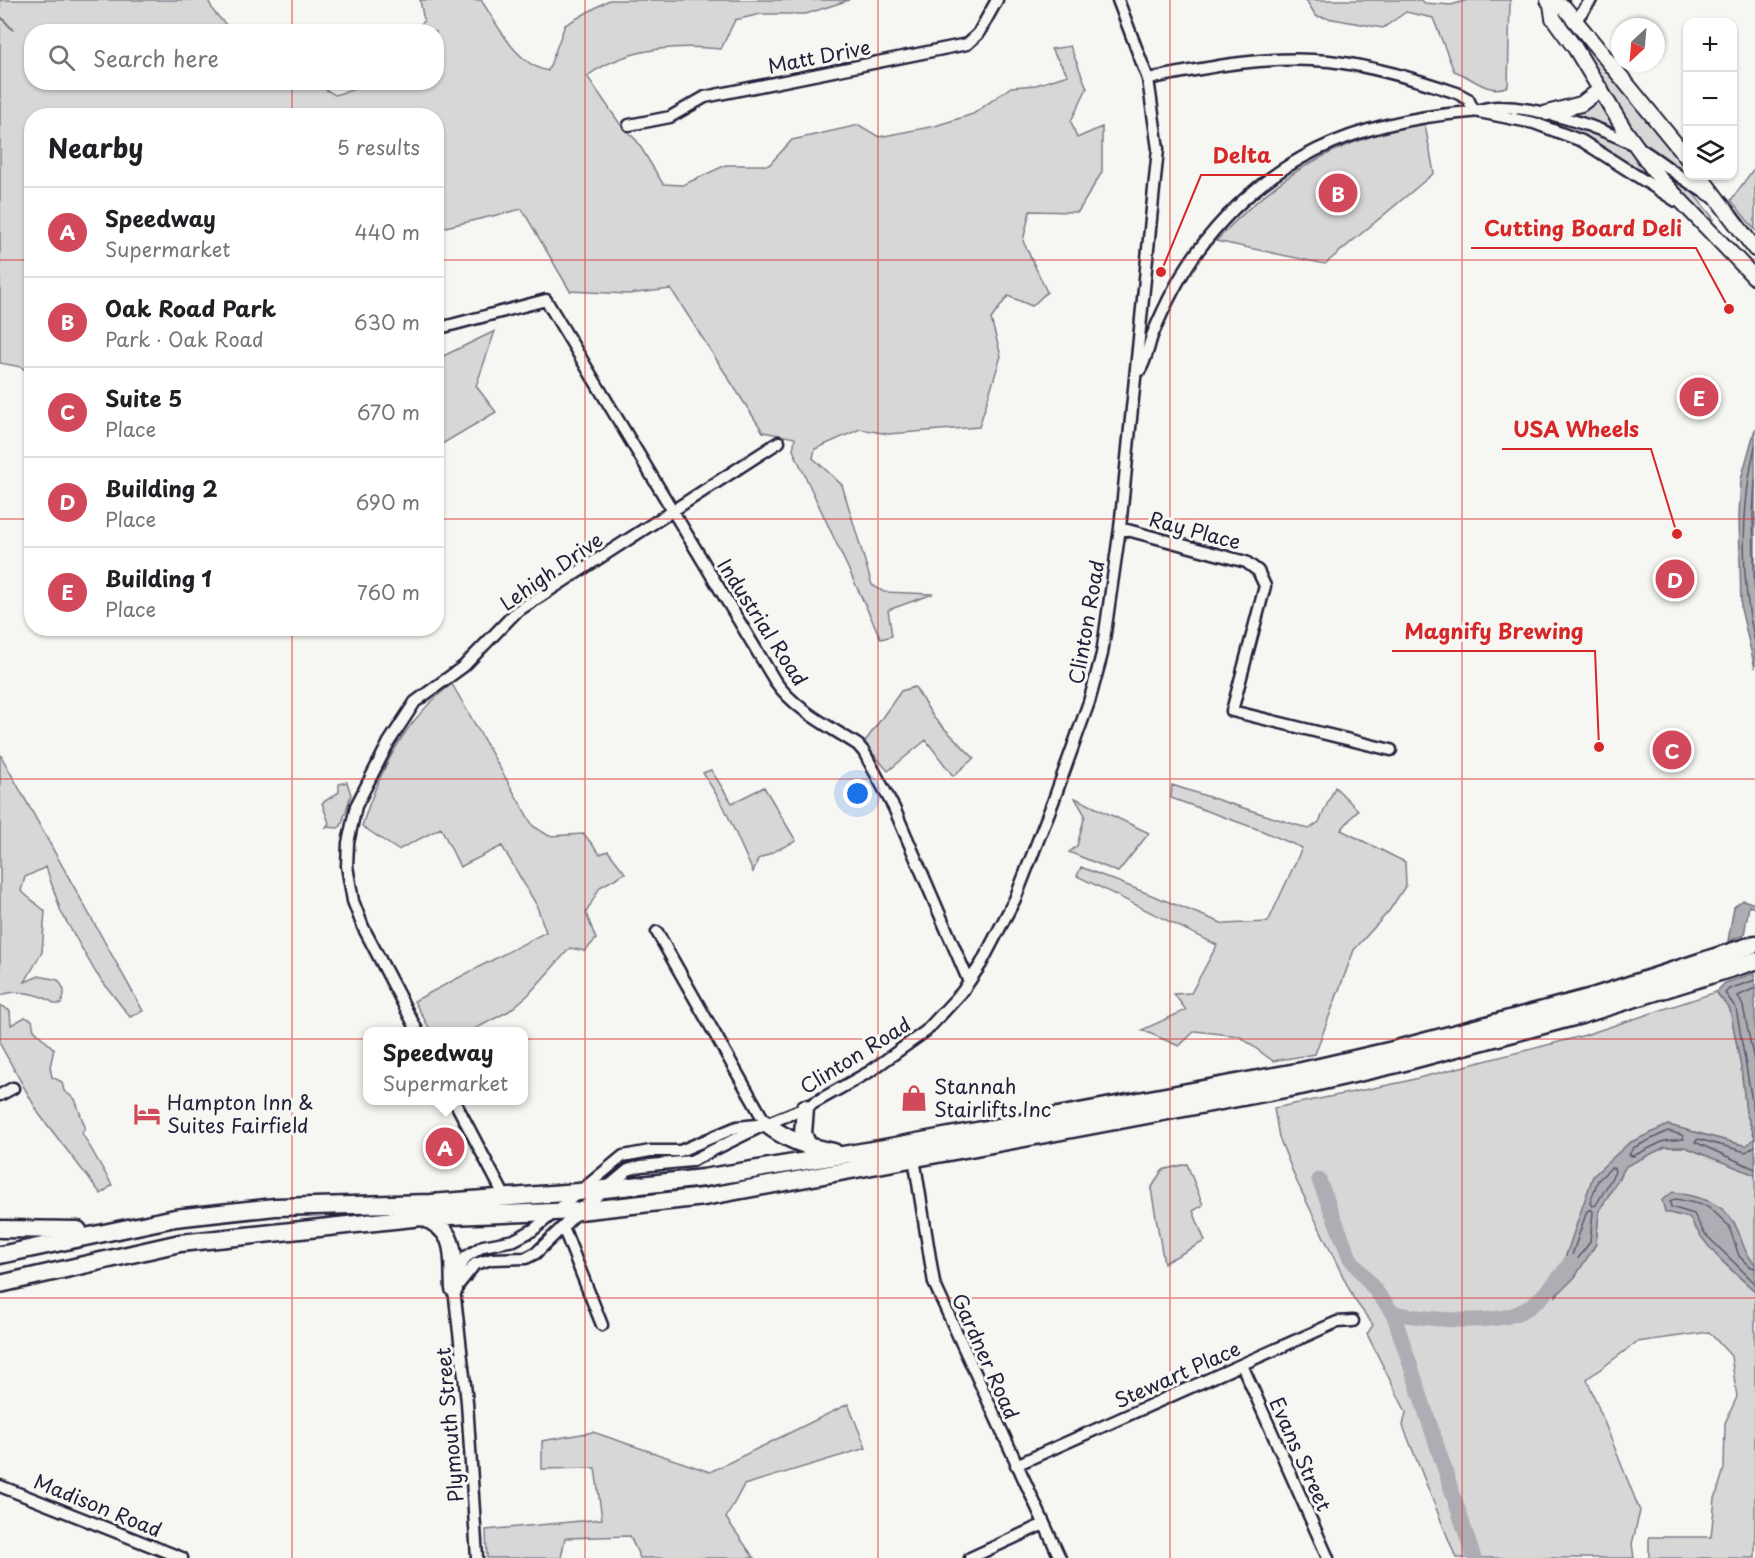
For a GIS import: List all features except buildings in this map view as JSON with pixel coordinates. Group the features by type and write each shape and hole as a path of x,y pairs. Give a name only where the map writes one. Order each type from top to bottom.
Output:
{"highway":[{"path":"0,1255 175,1218 275,1207 431,1203 578,1192 703,1178 879,1149 1302,1071 1393,1050 1592,997 1755,944"},
{"path":"0,1284 180,1243 422,1217 579,1211 704,1197 1324,1081 1570,1018 1755,961"},
{"path":"805,1108 803,1134 809,1148"},
{"path":"766,1124 783,1136 809,1148 835,1153 879,1149"},
{"path":"422,1217 437,1223 451,1238 454,1289"},
{"path":"0,1229 103,1232"}],"main road":[{"path":"1550,2 1564,8 1683,153"},
{"path":"1550,2 1553,18 1601,89 1635,145 1683,206 1755,278"},
{"path":"1547,113 1581,104 1601,89"},
{"path":"1703,180 1755,249"}],"street":[{"name":"Matt Drive","path":"629,125 670,117 705,98 960,46 972,40 978,33 997,0"},
{"name":"Clinton Road","path":"766,1124 805,1108 869,1072 913,1043 969,982 996,939 1015,899 1089,702 1102,654 1120,528 1158,149 1148,80 1118,0"},
{"path":"1575,21 1591,0"},
{"path":"1148,80 1252,61 1330,61 1375,69 1457,93 1468,99 1474,111"},
{"path":"1135,378 1168,299 1197,253 1232,211 1269,179 1290,165 1337,140 1381,124 1426,115 1494,107 1547,113 1590,126 1635,145 1695,188 1719,201"},
{"path":"1474,111 1533,123 1582,141 1609,156 1683,206"},
{"path":"1143,306 1159,307 1168,299"},
{"name":"Industrial Road","path":"444,327 546,300 783,693 802,709 858,744 864,752 894,808 969,982"},
{"name":"Lehigh Drive","path":"415,1027 363,927 353,901 347,866 348,843 356,806 370,777 415,702 464,666 516,612 779,442"},
{"name":"Ray Place","path":"1120,528 1246,562 1258,571 1265,586 1232,711 1391,750"},
{"path":"454,1289 475,1264 492,1259 526,1258 536,1253 579,1211 628,1170 641,1166 691,1161 766,1124 657,932"},
{"path":"0,1095 13,1088"},
{"path":"456,1105 506,1197"},
{"name":"Plymouth Street","path":"477,1558 467,1402 454,1289 459,1269 466,1257 474,1251 524,1236 623,1156 650,1151 680,1151 737,1127 766,1124"},
{"name":"Gardner Road","path":"914,1158 934,1283 1060,1558"},
{"path":"563,1227 602,1325"},
{"name":"Stewart Place","path":"1016,1465 1337,1322 1353,1321"},
{"name":"Evans Street","path":"1242,1365 1328,1558"},
{"name":"Madison Road","path":"0,1486 182,1558"},
{"path":"970,1558 1044,1524"}],"shaded area":[{"path":"0,0 208,0 214,12 225,24 24,24 24,90 327,90 335,95 351,90 444,90 444,24 421,24 424,21 420,0 481,0 517,52 526,61 548,71 565,25 609,0 849,0 806,14 761,14 735,20 721,49 686,47 651,50 618,59 587,76 620,124 637,141 663,184 683,185 726,165 769,165 792,140 859,125 879,137 935,126 973,114 1011,87 1036,85 1068,75 1051,49 1070,46 1087,88 1071,121 1077,138 1102,127 1102,172 1078,212 1030,211 1023,241 1047,292 1032,306 1008,296 991,319 1001,356 979,427 888,434 860,429 815,449 813,458 842,485 872,585 884,592 933,594 888,610 892,636 881,639 793,450 795,438 763,432 671,289 628,294 570,291 522,209 444,227 444,108 24,108 24,369 0,363"},
{"path":"1306,0 1421,0 1425,3 1451,5 1468,0 1510,0 1508,86 1494,89 1454,71 1433,18 1406,12 1383,28 1316,16"},
{"path":"1559,11 1665,138 1683,162 1683,173 1641,145 1557,16"},
{"path":"1599,100 1620,133 1563,113"},
{"path":"1514,114 1558,122 1607,136 1631,150 1653,180 1592,141"},
{"path":"1424,120 1434,173 1325,264 1216,241 1264,195 1310,163 1361,140"},
{"path":"1755,167 1755,230 1731,200"},
{"path":"1668,174 1693,193 1714,219 1709,222 1666,176"},
{"path":"495,331 476,386 496,412 444,443 444,356"},
{"path":"452,684 533,826 549,836 584,834 600,854 608,851 625,873 600,887 586,913 596,939 585,951 570,948 528,995 509,1011 479,1027 429,1027 414,1001 546,932 536,904 502,846 460,867 441,828 398,850 362,826 377,786 396,748 420,713"},
{"path":"915,687 934,718 974,758 953,776 926,740 888,771 864,743 901,691"},
{"path":"0,754 143,1011 130,1017 96,973 61,912 46,867 25,877 21,891 45,911 42,952 25,982 39,976 58,980 64,991 63,1000 61,1004 55,1004 36,995 20,992 0,996"},
{"path":"711,770 732,803 764,787 796,841 758,859 753,872 724,807 703,773"},
{"path":"347,782 351,795 341,826 326,827 329,823 322,803 339,792 339,784"},
{"path":"1172,785 1309,829 1319,822 1335,787 1358,810 1341,830 1405,862 1406,885 1389,911 1354,950 1315,1054 1273,1061 1239,1036 1195,1031 1179,1046 1142,1030 1186,1010 1174,994 1191,993 1217,945 1077,876 1081,867 1224,924 1268,922 1302,848 1260,830 1171,798"},
{"path":"1075,798 1149,833 1118,872 1069,852 1077,846 1085,815"},
{"path":"1716,992 1730,1009 1741,1067 1746,1112 1755,1138 1747,1146 1668,1125 1629,1143 1556,1295 1574,1277 1596,1244 1599,1211 1626,1166 1665,1147 1685,1147 1755,1175 1755,1264 1744,1252 1734,1222 1665,1212 1690,1218 1703,1239 1727,1266 1755,1291 1755,1558 1649,1558 1649,1537 1711,1537 1715,1499 1724,1469 1725,1423 1737,1397 1731,1356 1709,1332 1637,1342 1587,1379 1640,1511 1632,1544 1634,1558 1456,1558 1403,1426 1406,1412 1367,1334 1373,1325 1354,1299 1296,1180 1279,1137 1274,1108 1403,1082 1582,1036"},
{"path":"0,1005 10,1011 11,1025 25,1017 32,1020 34,1030 54,1049 50,1067 52,1077 62,1082 64,1091 75,1099 85,1127 82,1133 112,1185 101,1194 39,1114 0,1044"},
{"path":"1187,1164 1203,1205 1193,1211 1205,1241 1164,1263 1151,1189 1162,1170"},
{"path":"848,1404 866,1448 744,1485 726,1518 754,1558 640,1558 630,1536 565,1538 561,1558 487,1558 486,1530 602,1519 595,1468 542,1469 542,1441 593,1432 710,1472"}],"water":[{"path":"1755,429 1755,668 1741,609 1739,515 1741,479"},
{"path":"1743,900 1755,904 1755,908 1749,906 1744,935 1728,941 1734,907"},
{"path":"1755,973 1755,1137 1746,1112 1741,1067 1730,1009 1716,992 1725,983"},
{"path":"1668,1125 1746,1146 1755,1138 1755,1175 1685,1147 1665,1147 1626,1166 1599,1211 1596,1244 1575,1277 1556,1296 1562,1267 1593,1176 1629,1143"},
{"path":"1673,1192 1708,1201 1729,1215 1747,1253 1755,1264 1755,1291 1727,1266 1703,1239 1690,1218 1665,1212 1662,1200"}],"waterway":[{"path":"0,16 13,30"},
{"path":"1319,1180 1350,1258 1393,1313"},
{"path":"1474,1558 1393,1313 1461,1320 1514,1315 1539,1299 1571,1262"}],"place":[{"name":"Oak Road Park","path":"1338,193"},
{"name":"Delta","path":"1161,272"},
{"name":"Cutting Board Deli","path":"1729,309"},
{"name":"Building 1","path":"1699,397"},
{"name":"USA Wheels","path":"1677,534"},
{"name":"Building 2","path":"1675,579"},
{"name":"Magnify Brewing","path":"1599,747"},
{"name":"Suite 5","path":"1672,750"},
{"name":"Stannah Stairlifts Inc","path":"914,1098"},
{"name":"Hampton Inn & Suites Fairfield","path":"147,1114"},
{"name":"Speedway","path":"445,1147"}]}
